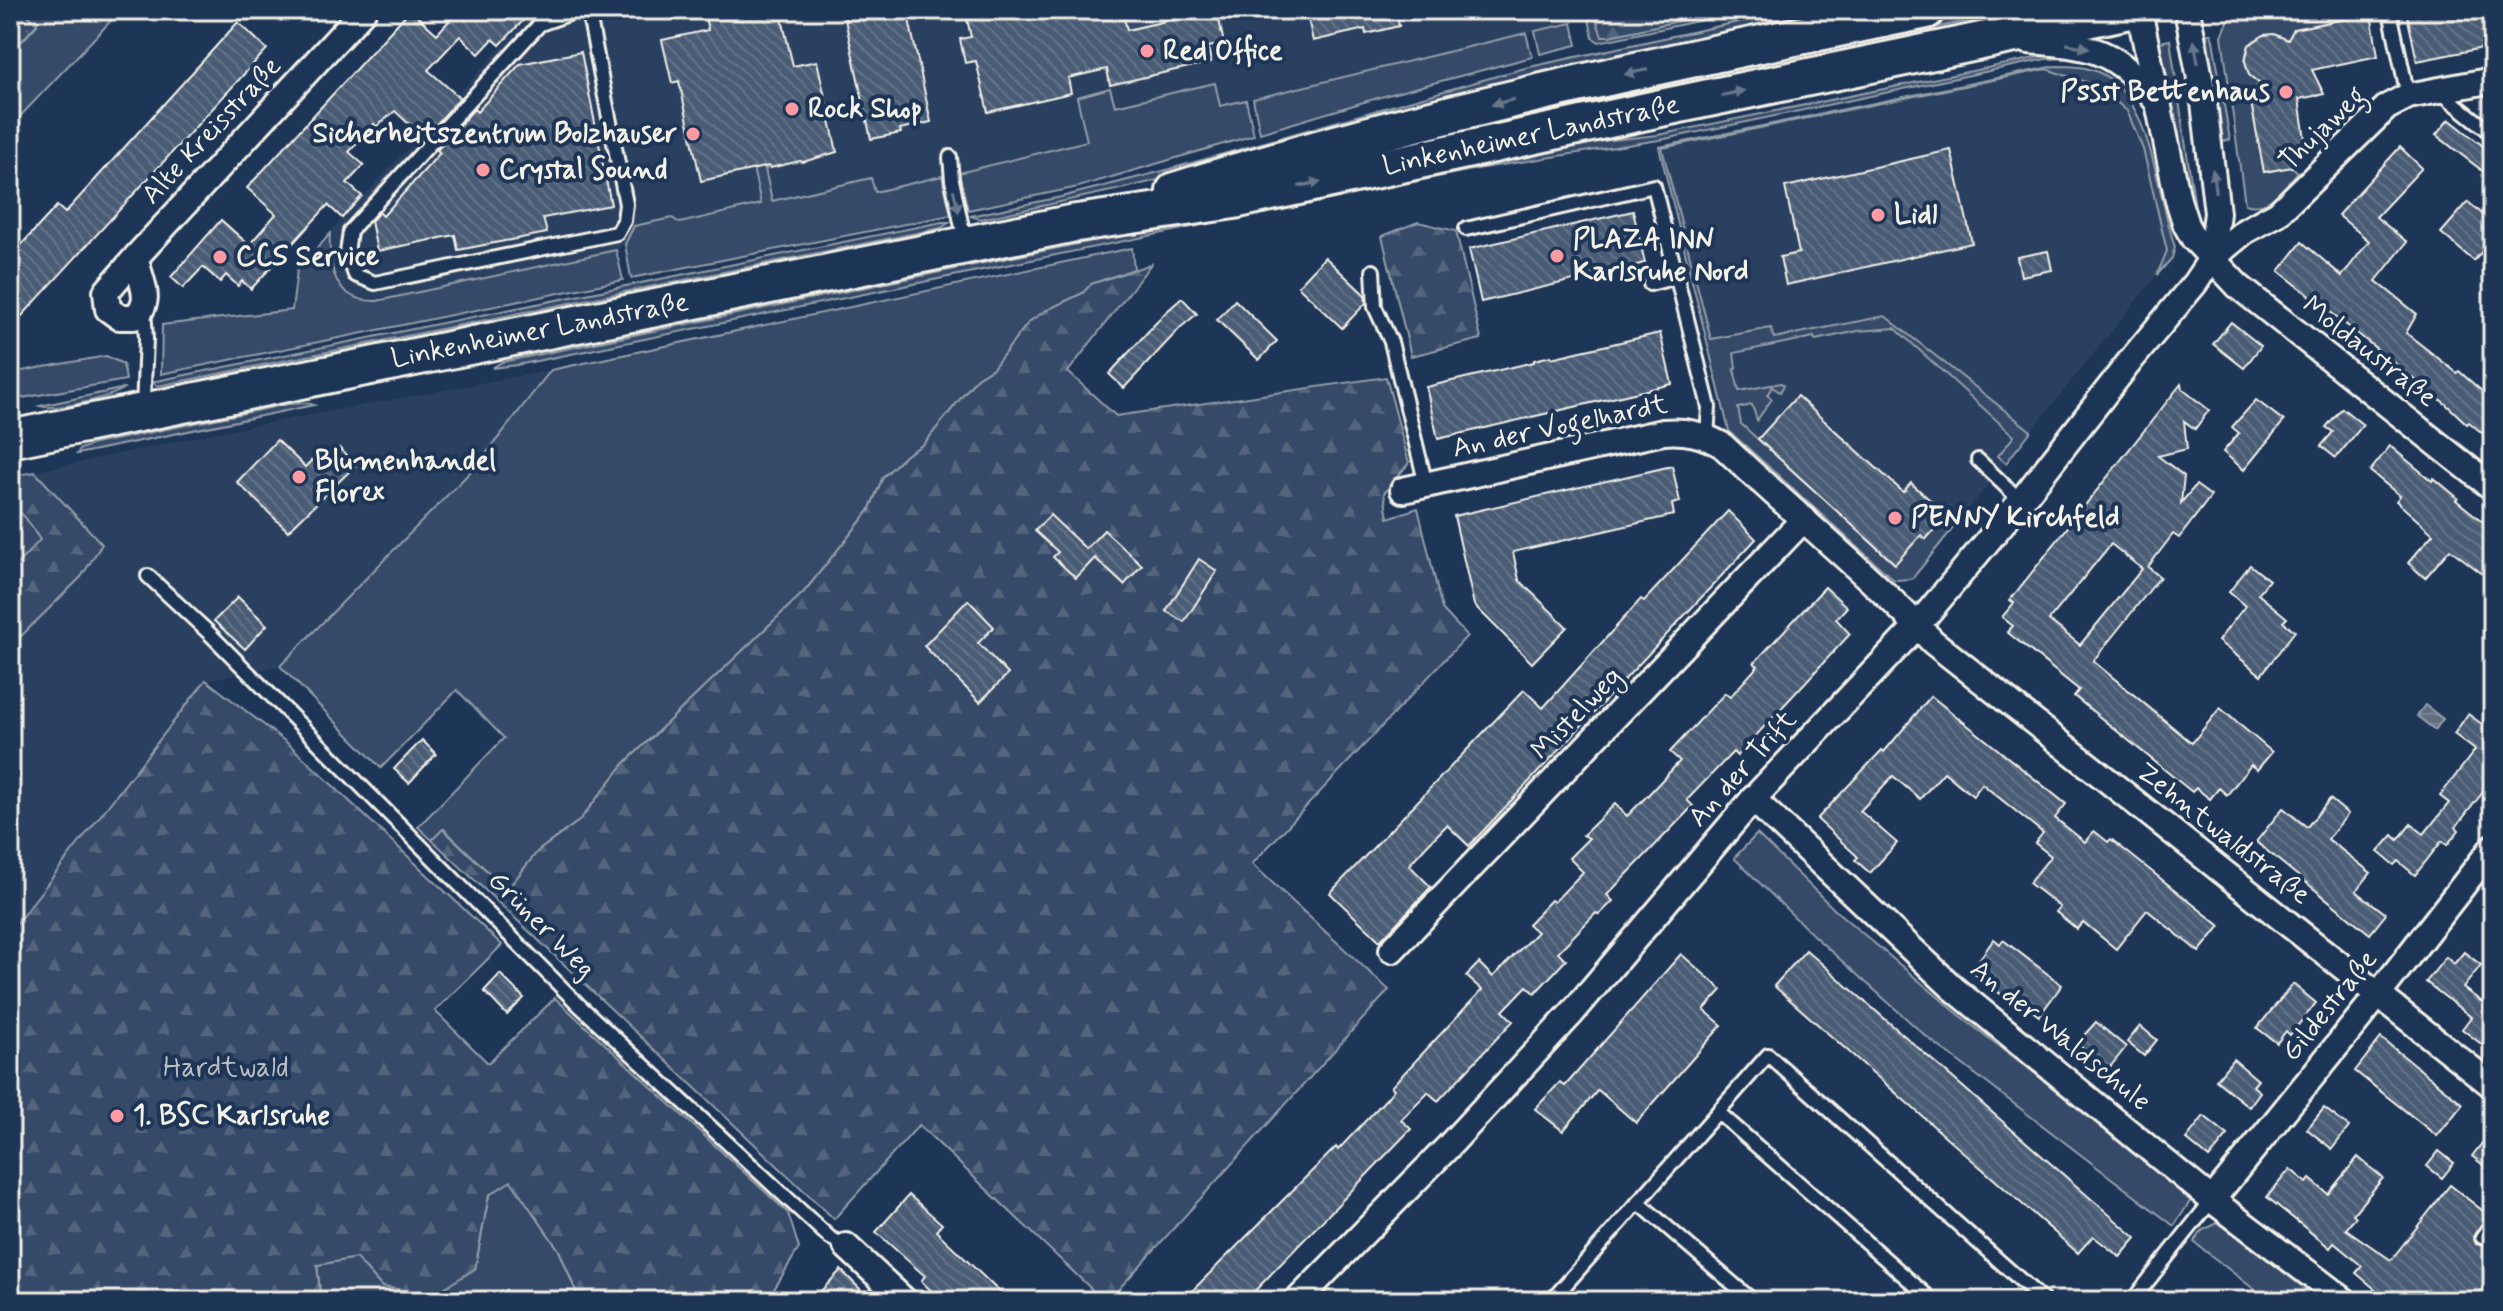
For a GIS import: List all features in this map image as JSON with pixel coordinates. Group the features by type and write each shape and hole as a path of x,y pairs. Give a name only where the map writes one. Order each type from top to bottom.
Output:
{"main road":[{"name":"Linkenheimer Landstraße","path":"1070,224 1228,175 1412,124 1579,84 1926,10"},
{"name":"Linkenheimer Landstraße","path":"10,439 1070,224 1234,200 2130,10"}],"street":[{"name":"Alte Kreisstraße","path":"144,308 134,317 122,318 111,312 105,298 106,292 364,10"},
{"name":"Moldaustraße","path":"2139,10 2178,200 2186,225 2211,259 2247,294 2493,488"},
{"path":"2187,10 2203,94 2217,213 2211,259"},
{"name":"Linkenheimer Landstraße","path":"1990,39 2093,49 2127,68 2159,104"},
{"name":"Thujaweg","path":"2211,259 2245,231 2278,213 2387,107 2408,96 2493,80"},
{"path":"136,257 146,293 144,308"},
{"name":"An der Trift","path":"1297,1301 1447,1148 1572,1013 1753,799 1917,626 2021,501 2211,259"},
{"name":"An der Vogelhardt","path":"1414,488 1663,432 1677,430 1707,437 1722,445 1917,626"},
{"name":"Mistelweg","path":"1392,950 1804,519"},
{"name":"Zehntwaldstraße","path":"1917,626 1933,642 2493,1086"},
{"name":"An der Waldschule","path":"1753,799 1953,988 2212,1200 2345,1301"},
{"name":"Gildestraße","path":"2212,1200 2493,847"},
{"name":"Grüner Weg","path":"846,1246 905,1301"}],"lane":[{"path":"580,10 540,24 350,231 347,253 355,275 375,283 617,233 624,221 626,204 588,10"},
{"path":"2392,21 2408,96"},
{"path":"2439,91 2493,134"},
{"path":"950,157 966,245"},
{"name":"An der Vogelhardt","path":"1466,229 1654,186 1709,407 1707,437"},
{"name":"An der Vogelhardt","path":"1373,271 1375,307 1391,342 1414,488"},
{"path":"1650,284 1677,277"},
{"path":"143,411 144,308"},
{"path":"1978,460 2021,501"},
{"name":"Grüner Weg","path":"148,576 208,632 579,1005 830,1238 846,1246"},
{"path":"1551,1301 1768,1055 2044,1301"},
{"path":"1718,1112 1933,1301"},
{"path":"2132,1301 2212,1200"},
{"path":"1638,1202 1753,1301"},
{"path":"2482,1237 2493,1222"}],"shaded area":[{"path":"536,10 1587,10 1589,19 1220,106 1215,83 1115,107 1109,88 1077,97 1087,141 874,192 871,179 680,223 672,218 635,226 625,244 616,250 377,301 366,301 345,291 331,269 332,230"},
{"path":"2046,69 2098,86 2127,111 2143,149 2167,251 2157,275 1912,579 1735,431 1661,148"},
{"path":"551,370 477,465 280,666 206,680 15,925 10,920 10,647 81,577 102,544 35,472 219,432"},
{"path":"2425,705 2443,719 2435,730 2417,716"}],"green space":[{"path":"10,10 23,10 37,24 10,54"},
{"path":"23,10 121,10 10,127 10,54 37,25"},
{"path":"718,10 734,10 770,168 765,169 772,201 871,178 875,192 942,176 951,215 631,278 625,244 634,226 672,218 680,223 761,204"},
{"path":"1122,10 1173,10 1175,19 1127,30"},
{"path":"1587,10 1593,10 1602,36 1609,36 1728,10 1750,10 1599,42 1593,38"},
{"path":"1593,10 1728,10 1602,36"},
{"path":"1793,10 1862,10 1125,188 981,219 970,216 1163,171 1525,68"},
{"path":"1986,10 2021,10 1652,86 1524,125 1467,128 1834,41"},
{"path":"2248,10 2385,11 2295,29 2287,41 2277,36 2263,36 2249,45 2246,66 2259,83 2250,97 2264,172 2292,167 2298,172 2275,197 2253,206 2245,204 2222,36 2229,19"},
{"path":"1572,23 1577,45 1540,54 1535,31"},
{"path":"1526,33 1532,57 1260,133 1253,99"},
{"path":"2207,34 2211,34 2213,40 2230,140 2222,142"},
{"path":"2170,40 2195,207 2192,210 2155,43"},
{"path":"2060,53 2076,58 2046,59 1665,139 1477,169 492,368 502,362 1555,146 1658,135"},
{"path":"2055,66 2093,70 2116,84 2141,124 2175,247 2172,258 2157,275 2167,251 2143,149 2127,111 2098,86 2046,69 1662,148 1711,339 1771,328 1774,338 1885,316 2031,431 2006,463 1998,456 2014,436 1895,328 1858,331 1815,340 1814,337 1734,353 1739,391 1784,385 1780,392 1772,387 1767,395 1772,399 1757,420 1752,405 1738,408 1741,424 1894,563 1921,535 1926,539 1949,513 1958,522 1912,579 1894,580 1729,431 1659,147"},
{"path":"1215,83 1220,106 1246,100 1254,135 1078,187 968,210 959,173 1087,141 1077,97 1110,88 1115,106"},
{"path":"950,222 941,228 158,386 151,382"},
{"path":"1418,222 1456,231 1481,339 1411,356 1382,236"},
{"path":"330,234 331,259 337,281 352,296 363,300 377,301 616,250 623,280 161,374 162,325 292,310 297,270"},
{"path":"1132,248 1134,269 1091,284 1083,293 1029,322 993,368 977,378 924,444 906,455 883,477 869,511 804,592 624,764 579,821 538,851 507,890 444,829 432,840 418,827 504,738 457,690 381,768 280,666 477,465 551,370"},
{"path":"1151,264 1068,372 1116,416 1386,377 1409,463 1384,493 1388,518 1418,508 1442,609 1467,636 1252,864 1389,990 1108,1301 1104,1301 919,1125 834,1219 432,840 443,829 507,890 538,851 579,821 624,764 804,592 869,511 883,477 906,455 924,444 977,378 993,368 1029,322 1083,293 1091,284"},
{"path":"106,356 123,364 126,380 10,400 10,373"},
{"path":"125,388 83,403 40,406"},
{"path":"288,404 314,405 77,454 80,449 94,444"},
{"path":"35,472 102,544 81,577 10,647 10,572 40,540 25,517 10,504 10,476"},
{"path":"10,504 25,517 41,540 10,572"},
{"name":"Hardtwald","path":"206,680 291,746 502,945 435,1011 488,1063 555,998 788,1213 799,1248 767,1301 580,1301 559,1250 511,1181 489,1195 475,1269 434,1294 382,1287 356,1258 317,1265 321,1301 10,1301 10,920 16,924"},
{"path":"1757,834 1835,910 1969,1023 2190,1192 2191,1200 2174,1226 1928,1038 1814,936 1734,858"},
{"path":"511,1180 559,1250 580,1301 321,1301 317,1265 356,1258 382,1287 475,1269 489,1195"},
{"path":"2224,1220 2327,1301 2269,1301 2194,1242 2203,1230"}],"building":[{"path":"410,10 437,34 459,10 533,10 500,45 493,39 479,54 460,36 428,70 460,98 424,138 395,111 376,127 374,124 349,152 364,165 347,183 362,196 342,218 328,205 251,289 242,281 238,286 226,275 220,282 203,267 183,288 171,277 221,220 249,245 276,214 247,188"},
{"path":"739,10 780,10 793,66 817,61 837,152 803,162 701,181 679,81 672,83 662,40 708,30 705,17"},
{"path":"843,10 907,10 931,122 900,129 901,133 871,139"},
{"path":"1009,10 1122,10 1127,30 1175,19 1173,10 1217,10 1224,44 1208,47 1211,62 1110,85 1107,69 1068,78 1071,93 988,112 976,61 965,63 960,39 971,37 967,19"},
{"path":"1306,10 1396,10 1399,26 1366,34 1365,29 1313,41"},
{"path":"2406,10 2493,10 2493,46 2417,61"},
{"name":"Pssst Bettenhaus","path":"2371,14 2378,56 2312,70 2324,94 2299,99 2307,152 2290,154 2292,167 2264,172 2250,97 2259,83 2249,75 2245,61 2249,45 2264,35 2274,34 2288,40 2294,29"},
{"path":"238,22 267,49 10,329 10,257 57,206 65,213"},
{"path":"581,52 611,205 543,218 547,233 458,250 455,235 377,251 371,221 379,212 383,216 440,153 437,150 520,64"},
{"path":"2449,119 2493,154 2493,161 2484,172 2436,135"},
{"path":"2400,147 2422,168 2376,217 2407,242 2376,281 2417,314 2406,333 2457,373 2459,371 2493,401 2493,442 2279,271 2302,242 2342,276 2369,241 2338,215"},
{"name":"Lidl","path":"1951,150 1972,243 1786,285 1780,257 1799,253 1785,187"},
{"path":"2468,202 2493,223 2493,238 2474,261 2441,233"},
{"name":"PLAZA INN Karlsruhe Nord","path":"1633,211 1645,263 1481,302 1469,249"},
{"path":"2048,251 2052,270 2021,276 2017,257"},
{"path":"1325,257 1365,295 1366,303 1342,328 1298,286"},
{"path":"1182,298 1197,314 1124,388 1109,374"},
{"path":"1235,300 1277,341 1259,360 1217,320"},
{"path":"2231,322 2261,346 2244,368 2213,344"},
{"path":"1660,333 1672,384 1438,439 1426,387"},
{"path":"2181,384 2182,389 2209,410 2195,429 2184,421 2187,449 2158,456 2184,476 2181,503 2196,485 2211,496 2179,538 2173,534 2148,567 2160,577 2093,661 2192,743 2220,708 2272,752 2257,770 2251,765 2227,795 2219,788 2210,799 2196,788 2192,792 2074,696 2079,690 2007,632 2013,626 2002,617 2014,603 2010,600","holes":["2111,544 2142,569 2080,645 2049,620"]},
{"path":"1797,396 1903,492 1911,483 1947,515 1926,539 1921,535 1895,564 1758,439"},
{"path":"2256,400 2284,421 2244,470 2223,452 2239,433 2232,427"},
{"path":"2342,408 2363,425 2336,458 2321,446 2333,432 2326,427"},
{"path":"277,440 305,467 312,460 320,468 339,448 356,465 288,531 237,482"},
{"path":"2390,446 2432,481 2434,478 2493,530 2493,582 2450,549 2425,578 2408,563 2433,534 2396,501 2400,496 2370,471"},
{"path":"1672,466 1680,502 1672,504 1674,515 1513,552 1519,580 1567,627 1532,663 1474,605 1454,516"},
{"path":"1728,511 1756,539 1469,846 1447,825 1427,845 1409,865 1431,887 1380,941 1330,893 1524,690 1543,708 1641,599 1644,601"},
{"path":"1050,515 1086,549 1104,530 1142,565 1124,585 1095,558 1076,578 1053,557 1058,552 1035,531"},
{"path":"1199,559 1217,571 1184,622 1166,611"},
{"path":"2250,565 2269,580 2258,594 2287,618 2283,622 2295,631 2261,675 2218,641 2245,606 2229,592"},
{"path":"1825,587 1847,607 1836,619 1850,634 1737,756 1733,752 1687,800 1693,806 1607,895 1613,901 1599,915 1596,913 1558,952 1566,960 1535,993 1527,986 1503,1011 1513,1021 1438,1101 1428,1092 1401,1120 1411,1129 1245,1301 1182,1301 1336,1147 1338,1150 1386,1099 1394,1089 1391,1087 1482,990 1466,976 1479,963 1493,977 1537,932 1528,924 1583,872 1569,858 1589,838 1583,835 1615,804 1627,816 1648,795 1680,761 1670,752 1725,693 1730,697 1758,666 1754,663"},
{"path":"238,597 267,625 245,649 214,621"},
{"path":"968,600 994,627 978,643 1008,674 980,702 924,646"},
{"path":"1931,696 2066,804 2055,818 2085,842 2094,831 2108,842 2111,839 2220,926 2199,952 2147,910 2116,949 2083,922 2077,929 2056,912 2060,907 2029,883 2051,856 2035,843 2043,833 1982,784 1973,796 1944,772 1920,799 1893,776 1860,811 1897,843 1870,873 1855,860 1858,857 1817,819 1882,750 1884,752"},
{"path":"2468,714 2490,730 2493,727 2493,779 2456,827 2459,830 2447,845 2442,841 2415,875 2398,861 2394,865 2378,852 2393,835 2398,840 2411,824 2424,834 2449,803 2440,796 2475,750 2454,734"},
{"path":"422,740 436,754 409,783 394,769"},
{"path":"2330,799 2348,814 2328,839 2371,873 2356,891 2386,914 2370,934 2256,842 2283,808 2307,827"},
{"path":"1994,939 2000,944 2003,940 2062,985 2039,1016 2010,994 2007,999 1971,971"},
{"path":"1806,950 2136,1238 2120,1257 2093,1236 2078,1253 1774,986"},
{"path":"2464,952 2481,965 2463,988 2493,1010 2493,1053 2462,1029 2471,1017 2426,982 2446,957 2454,964"},
{"path":"1681,954 1722,990 1704,1010 1722,1025 1636,1123 1598,1090 1563,1131 1535,1109 1560,1082 1565,1086"},
{"path":"500,974 524,998 507,1015 484,991"},
{"path":"2293,984 2316,1003 2290,1035 2286,1031 2277,1043 2257,1028"},
{"path":"2096,1022 2126,1047 2106,1072 2077,1043"},
{"path":"2140,1026 2157,1040 2144,1056 2127,1042"},
{"path":"2381,1038 2463,1104 2437,1136 2355,1071"},
{"path":"2233,1059 2258,1080 2253,1086 2260,1092 2249,1107 2216,1080"},
{"path":"2324,1108 2349,1127 2332,1149 2307,1129"},
{"path":"2204,1116 2228,1135 2209,1158 2186,1139"},
{"path":"2493,1129 2493,1173 2472,1156"},
{"path":"2439,1151 2454,1163 2442,1178 2427,1166"},
{"path":"2358,1157 2383,1178 2353,1214 2356,1217 2346,1229 2391,1260 2450,1185 2488,1215 2473,1237 2476,1244 2482,1246 2493,1237 2493,1276 2473,1301 2405,1301 2393,1291 2387,1299 2356,1273 2362,1266 2334,1243 2330,1248 2267,1197 2290,1169 2307,1183 2310,1179 2328,1194"},
{"path":"909,1195 942,1224 936,1231 1009,1301 942,1301 921,1281 925,1276 876,1232"},
{"path":"841,1270 872,1301 828,1301 820,1292"}],"place":[{"name":"Red Office","path":"1147,51"},
{"name":"Pssst Bettenhaus","path":"2286,92"},
{"name":"Rock Shop","path":"792,109"},
{"name":"Sicherheitszentrum Bolzhauser","path":"693,134"},
{"name":"Crystal Sound","path":"483,170"},
{"name":"Lidl","path":"1878,215"},
{"name":"PLAZA INN Karlsruhe Nord","path":"1557,256"},
{"name":"CCS Service","path":"220,257"},
{"name":"Blumenhandel Florex","path":"299,477"},
{"name":"PENNY Kirchfeld","path":"1895,518"},
{"name":"1. BSC Karlsruhe","path":"117,1116"}]}
